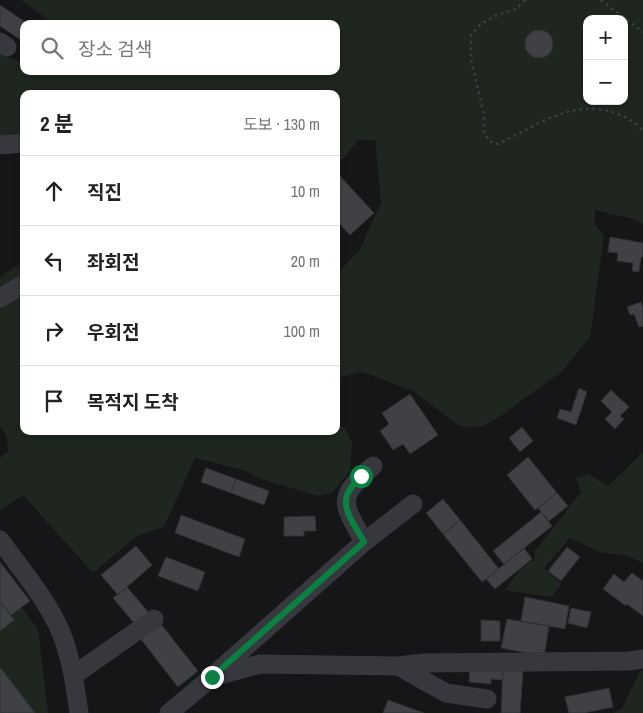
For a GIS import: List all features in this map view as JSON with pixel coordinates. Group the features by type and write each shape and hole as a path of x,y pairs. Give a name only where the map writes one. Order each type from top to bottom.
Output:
{"street":[{"path":"0,145 20,143"},
{"path":"0,298 20,286"},
{"path":"364,542 348,513 346,499 350,488 373,466"},
{"path":"169,713 364,542 413,504"},
{"path":"0,540 38,592 60,631 74,676 80,713"},
{"path":"74,676 154,619"},
{"path":"212,677 260,664 398,666 424,663 630,661 643,659"},
{"path":"398,666 446,693 487,699"}],"path":[{"path":"525,0 516,9 495,16 481,24 470,35 471,59 484,115 484,131 489,141 498,144 549,117 580,108 597,108 622,115 643,130"},
{"path":"601,0 643,32"}],"shaded area":[{"path":"21,0 643,0 643,224 633,219 595,210 595,224 604,236 590,337 562,371 498,418 485,425 472,428 458,425 413,391 374,376 360,372 340,378 340,271 360,249 381,203 375,140 358,140 340,162 340,90 20,90 20,137 0,139 0,53 20,62 20,75 340,75 340,20 48,20"},
{"path":"20,264 20,277 0,288 0,277"},
{"path":"20,295 20,435 340,435 340,426 345,429 352,442 350,471 332,493 318,496 258,478 246,471 195,458 164,527 137,536 93,573 23,495 0,510 0,458 8,451 7,437 0,426 0,306"},
{"path":"643,452 643,563 627,556 599,552 570,538 544,568 561,584 552,597 505,590 519,571 535,558 535,551 581,492 576,478 589,474 608,486"},
{"path":"0,579 38,629 48,713 0,713"},
{"path":"640,671 643,671 643,713 614,713 622,708"}],"building":[{"path":"0,5 22,20 20,20 20,39 0,26"},
{"path":"539,30 549,34 553,44 549,54 539,58 529,54 525,44 529,34"},
{"path":"340,176 374,213 350,235 340,224"},
{"path":"610,237 643,243 643,257 641,257 639,272 632,271 633,263 617,261 618,253 608,252"},
{"path":"641,302 643,326 639,327 634,314 630,315 627,307"},
{"path":"579,388 587,392 576,425 557,418 560,409 571,412"},
{"path":"611,390 629,407 620,416 624,419 615,429 605,419 612,412 601,401"},
{"path":"410,394 438,435 410,454 403,444 393,450 380,431 389,424 382,413"},
{"path":"522,427 533,441 520,452 509,438"},
{"path":"528,457 557,493 535,510 507,475"},
{"path":"206,468 236,479 231,493 201,482"},
{"path":"236,479 269,491 264,505 231,493"},
{"path":"557,493 568,506 549,521 538,508"},
{"path":"443,499 460,520 443,534 426,513"},
{"path":"541,512 552,526 504,564 493,551"},
{"path":"181,515 245,539 239,557 175,533"},
{"path":"315,516 316,531 304,531 304,536 284,536 284,517"},
{"path":"460,520 499,569 482,582 443,534"},
{"path":"136,546 152,565 118,595 101,575"},
{"path":"567,547 580,557 561,581 548,571"},
{"path":"524,548 532,559 495,589 486,579"},
{"path":"166,557 205,572 198,591 158,576"},
{"path":"0,562 30,601 11,615 0,601"},
{"path":"632,573 643,581 643,616 603,589 614,574 624,582"},
{"path":"127,587 149,613 135,624 113,598"},
{"path":"525,597 569,606 565,629 521,621"},
{"path":"0,601 14,620 0,631"},
{"path":"571,608 591,612 587,628 568,623"},
{"path":"507,619 549,626 544,656 501,648"},
{"path":"481,620 500,621 500,641 481,641"},
{"path":"160,623 198,671 178,687 140,638"},
{"path":"0,667 35,713 0,713"},
{"path":"470,667 503,670 502,680 491,679 491,684 469,682"},
{"path":"503,670 523,671 520,713 501,713"},
{"path":"609,688 613,707 584,713 569,713 565,697"},
{"path":"388,700 424,713 383,713"}],"route":[{"path":"212,677 364,542 348,513 346,499 350,488 361,476"}]}
